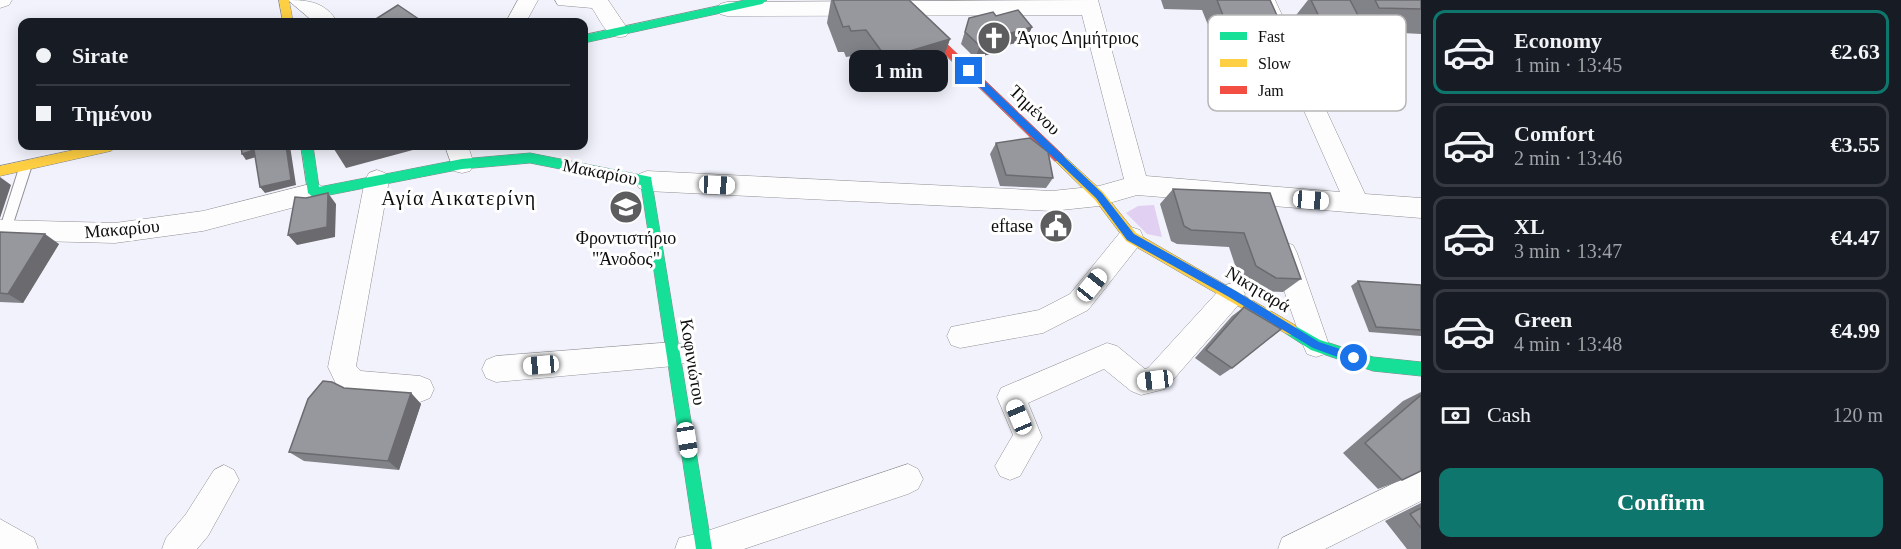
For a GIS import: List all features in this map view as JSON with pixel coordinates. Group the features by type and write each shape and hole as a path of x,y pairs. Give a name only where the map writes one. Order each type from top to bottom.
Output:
{"street":[{"path":"284,0 287,18"},
{"path":"518,18 528,0"},
{"path":"565,0 597,1 619,31"},
{"path":"588,38 762,0"},
{"path":"1265,0 1272,15"},
{"path":"312,2 324,18"},
{"path":"724,9 1089,4 1137,185 1270,214 1358,204 1421,208"},
{"name":"Τημένου","path":"899,5 1099,196"},
{"path":"1316,111 1358,204"},
{"path":"0,171 93,150"},
{"path":"308,150 314,193"},
{"name":"Μακαρίου","path":"2,230 115,232 203,221 377,180 459,154 530,158 647,181 1052,201 1099,196 1137,185"},
{"path":"377,180 342,367 347,377 356,384 420,389"},
{"name":"Κοφινιώτου","path":"647,181 674,354 700,548"},
{"name":"Νικηταρά","path":"1099,196 1131,237 1316,345 1373,364 1421,369"},
{"path":"1270,214 1316,345"},
{"path":"960,336 1043,321 1079,302 1131,237"},
{"path":"1010,466 1028,437 1011,397 1107,355 1141,382 1155,380 1232,294"},
{"path":"496,369 674,354"},
{"path":"700,548 908,479"},
{"path":"177,549 197,525 224,480"},
{"path":"1293,549 1421,485"},
{"path":"0,534 23,549"}],"lane":[{"path":"2,230 26,165"}],"shaded area":[{"path":"1154,205 1162,237 1147,234 1126,213 1138,206"}],"building":[{"path":"833,0 909,0 950,39 893,56 891,54 885,56 866,30 851,31 849,26 843,27"},
{"path":"1217,0 1270,0 1277,15 1223,15"},
{"path":"1311,0 1350,0 1358,15 1318,15"},
{"path":"1375,0 1421,0 1421,9 1379,8"},
{"path":"398,5 417,18 377,18"},
{"path":"1018,10 1032,27 1000,36 1003,39 980,46 965,32 969,18 993,12 996,16"},
{"path":"1030,138 1048,152 1053,178 1006,175 996,143"},
{"path":"242,150 254,150 242,154"},
{"path":"254,150 287,150 291,180 260,187"},
{"path":"1173,189 1270,193 1301,279 1276,278 1256,266 1244,233 1191,230 1184,226"},
{"path":"328,193 327,227 288,235 295,197 306,198"},
{"path":"0,232 45,234 8,294 0,293"},
{"path":"1358,281 1421,285 1421,330 1376,327"},
{"path":"1244,307 1281,329 1232,368 1206,350"},
{"path":"323,381 332,382 344,388 411,393 388,461 289,452 308,399"},
{"path":"1421,395 1421,471 1402,480 1365,443"},
{"path":"1421,508 1421,528 1410,514"}],"traffic: fast":[{"path":"588,38 762,0"},
{"path":"308,150 314,193 462,164 530,158 647,181 704,549"},
{"path":"1290,329 1316,345 1373,364 1421,369"}],"traffic: slow":[{"path":"284,0 287,18"},
{"path":"0,171 93,150"},
{"path":"1059,158 1099,196 1131,237 1290,329"}],"traffic: jam":[{"path":"894,0 1059,158"}],"place":[{"name":"Άγιος Δημήτριος","path":"994,38"},
{"name":"Φροντιστήριο \"Άνοδος\"","path":"626,207"},
{"name":"eftase","path":"1056,226"}],"district":[{"name":"Αγία Αικατερίνη","path":"459,198"}],"route":[{"path":"969,71 1099,196 1131,237 1316,345 1354,358"}]}
